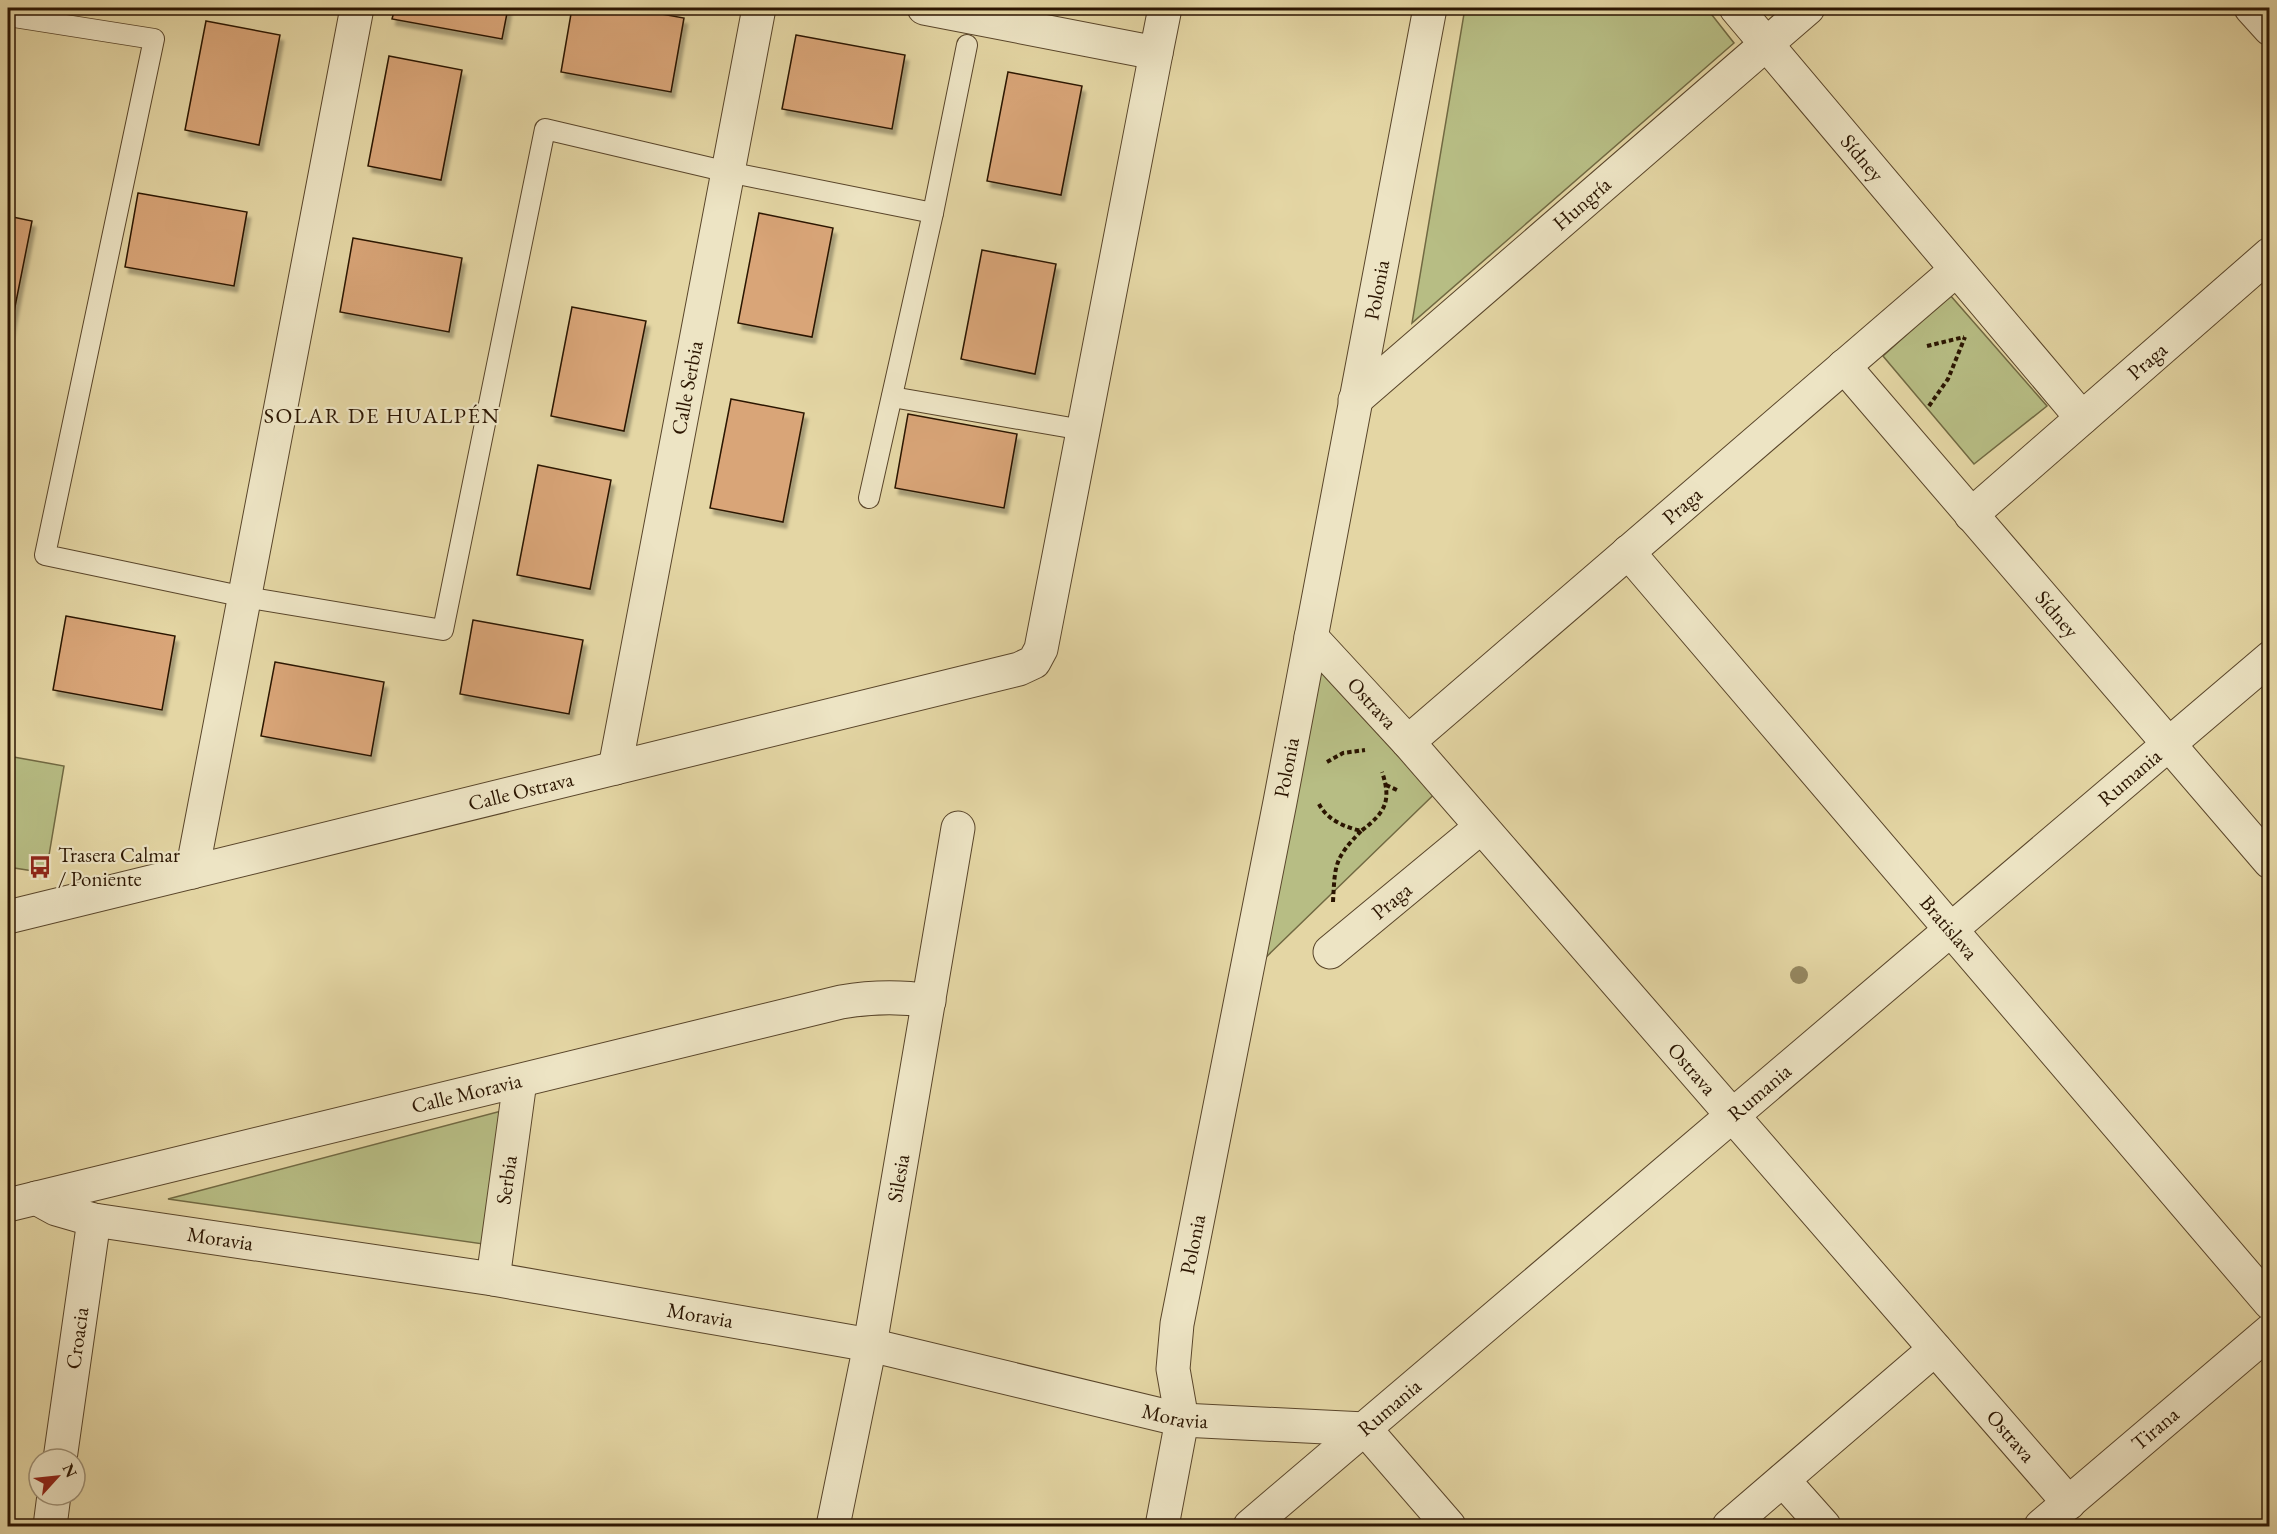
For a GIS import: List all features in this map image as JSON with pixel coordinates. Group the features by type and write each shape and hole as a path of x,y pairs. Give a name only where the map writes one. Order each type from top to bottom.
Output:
{"street":[{"path":"192,872 357,8"},
{"name":"Calle Serbia","path":"615,768 759,8"},
{"path":"924,8 1156,53"},
{"path":"1083,430 1165,8"},
{"name":"Polonia","path":"1162,1527 1182,1420 1173,1369 1177,1324 1311,638 1430,8"},
{"name":"Sídney","path":"1736,8 2082,418"},
{"name":"Hungría","path":"1355,400 1808,8"},
{"path":"2251,8 2270,29"},
{"name":"Praga","path":"1971,515 2270,254"},
{"name":"Praga","path":"1408,742 1956,270"},
{"name":"Sídney","path":"1844,366 2270,862"},
{"name":"Calle Ostrava","path":"8,917 1019,669 1034,662 1041,649 1083,430"},
{"name":"Bratislava","path":"1628,552 2270,1303"},
{"name":"Ostrava","path":"1311,638 1408,742 2069,1503"},
{"name":"Rumania","path":"1250,1527 2270,658"},
{"name":"Praga","path":"1330,952 1481,827"},
{"name":"Silesia","path":"833,1527 870,1344 958,828"},
{"name":"Calle Moravia","path":"22,1202 841,1002 890,997 929,1001"},
{"name":"Serbia","path":"493,1279 520,1081"},
{"name":"Moravia","path":"22,1202 94,1220 493,1279 870,1344 1182,1420 1365,1429"},
{"name":"Croacia","path":"62,1447 94,1220"},
{"name":"Tirana","path":"2041,1527 2270,1332"},
{"path":"1730,1527 1935,1349"},
{"path":"1365,1429 1449,1527"},
{"path":"1783,1480 1824,1527"},
{"path":"50,1527 52,1507"}],"lane":[{"path":"8,16 154,39 45,555 245,597 443,630 545,129 728,172 933,213"},
{"path":"868,498 933,213 968,45"},
{"path":"892,397 1083,430"}],"path":[{"path":"1907,439 1948,379 1964,337 1974,339"},
{"path":"1324,767 1329,759 1336,756 1368,749 1369,720 1376,706"},
{"path":"1330,952 1335,864 1343,850 1376,819 1386,804 1386,785 1381,768"},
{"path":"1316,798 1323,813 1346,827 1361,831"}],"green space":[{"path":"1465,8 1718,8 1712,15 1734,43 1412,323"},
{"path":"1950,295 2047,406 1974,464 1883,356"},
{"path":"1327,633 1452,777 1261,962"},
{"path":"8,756 64,766 46,873 8,867"},
{"path":"505,1110 483,1244 168,1199"}],"building":[{"path":"395,8 508,8 502,39 392,19"},
{"path":"572,8 628,8 684,18 671,92 561,72"},
{"path":"206,21 280,35 259,145 185,130"},
{"path":"796,35 905,55 892,129 782,109"},
{"path":"389,56 462,70 441,180 368,166"},
{"path":"1008,72 1082,86 1061,195 987,181"},
{"path":"138,193 247,212 234,286 125,267"},
{"path":"759,213 833,228 812,337 738,323"},
{"path":"8,216 32,221 10,332 8,332"},
{"path":"353,238 462,258 449,332 340,312"},
{"path":"982,250 1056,264 1035,374 961,359"},
{"path":"572,307 646,321 624,431 551,416"},
{"path":"731,399 804,413 783,522 710,508"},
{"path":"908,414 1017,434 1004,508 895,488"},
{"path":"538,465 611,480 590,589 517,575"},
{"path":"66,616 175,636 162,710 53,690"},
{"path":"473,620 583,640 569,714 460,694"},
{"path":"275,662 384,682 371,756 261,736"}],"place":[{"name":"Trasera Calmar / Poniente","path":"40,867"}],"district":[{"name":"SOLAR DE HUALPÉN","path":"382,415"}]}
